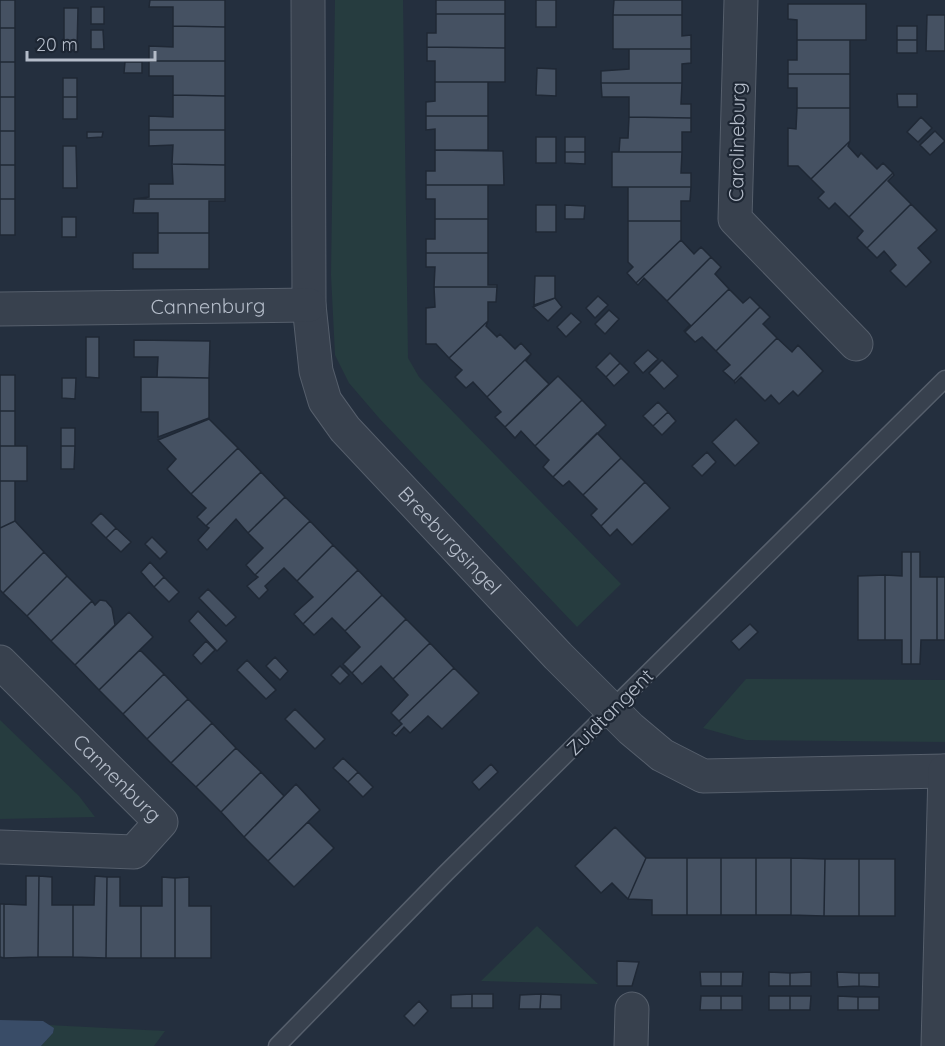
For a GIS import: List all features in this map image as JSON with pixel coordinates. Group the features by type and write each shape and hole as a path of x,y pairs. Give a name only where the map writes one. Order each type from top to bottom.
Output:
{"street":[{"name":"Breeburgsingel","path":"308,0 309,305 316,371 325,400 345,429 558,656 631,729 662,755 703,776 945,771"},
{"name":"Carolineburg","path":"741,0 735,219 856,344"},
{"name":"Cannenburg","path":"0,309 309,305"},
{"name":"Cannenburg","path":"0,662 161,822 134,852 0,847"},
{"path":"938,1046 945,771"},
{"path":"631,1046 632,1009"}],"lane":[{"name":"Zuidtangent","path":"277,1046 415,904 945,379"}],"green space":[{"path":"335,0 403,0 408,358 419,377 621,584 577,627 379,418 349,383 335,355 331,275"},
{"path":"746,679 945,680 945,742 746,740 703,728"},
{"path":"0,720 79,796 95,817 0,819"},
{"path":"537,926 598,984 481,981"},
{"path":"48,1025 165,1031 154,1046 41,1046 53,1033 54,1028"}],"water":[{"path":"0,1020 43,1021 54,1028 53,1033 41,1046 0,1046"}],"building":[{"path":"0,0 15,0 15,28 0,28"},
{"path":"150,0 225,0 225,27 173,26 173,7 149,7"},
{"path":"436,0 505,0 505,14 436,14"},
{"path":"536,0 556,0 556,27 536,27"},
{"path":"614,0 682,0 682,15 613,15"},
{"path":"788,4 866,4 866,40 797,40 797,20 788,19"},
{"path":"91,7 104,7 104,24 91,24"},
{"path":"64,8 78,8 77,50 64,50"},
{"path":"436,14 505,14 505,48 427,47 427,33 436,33"},
{"path":"613,15 682,15 682,36 691,35 691,49 613,49"},
{"path":"927,15 945,15 945,51 926,51"},
{"path":"173,26 225,27 225,61 149,61 149,46 173,47"},
{"path":"897,26 917,26 917,40 897,40"},
{"path":"0,28 15,28 15,62 0,62"},
{"path":"91,30 103,30 104,49 91,49"},
{"path":"797,40 850,40 850,74 788,74 788,60 797,60"},
{"path":"897,40 917,40 917,53 897,53"},
{"path":"427,47 505,48 505,82 435,82 435,61 427,61"},
{"path":"629,49 691,49 691,63 682,64 682,83 601,83 601,71 629,69"},
{"path":"149,61 225,61 225,96 173,95 173,76 149,76"},
{"path":"0,62 15,62 15,97 0,97"},
{"path":"125,62 142,62 142,73 124,73"},
{"path":"537,68 556,69 556,96 536,95"},
{"path":"788,74 850,74 850,108 797,108 797,88 788,88"},
{"path":"63,78 77,78 77,97 63,97"},
{"path":"435,82 488,82 488,116 426,116 426,102 435,101"},
{"path":"601,83 682,83 681,104 691,104 691,118 629,117 629,97 602,97"},
{"path":"897,94 917,94 917,107 898,107"},
{"path":"173,95 225,96 225,130 149,130 149,116 173,117"},
{"path":"0,97 15,97 15,131 0,131"},
{"path":"63,97 77,97 77,119 63,119"},
{"path":"797,108 850,108 850,141 811,179 798,166 788,166 788,128 796,129"},
{"path":"426,116 488,116 488,150 435,150 435,129 426,130"},
{"path":"629,117 691,118 691,132 682,132 682,152 619,152 620,138 628,138"},
{"path":"921,117 932,128 918,142 907,132"},
{"path":"149,130 225,130 225,165 172,164 173,145 149,146"},
{"path":"0,131 15,131 15,165 0,165"},
{"path":"935,131 945,141 930,155 920,145"},
{"path":"87,132 103,132 102,137 87,138"},
{"path":"536,137 556,137 556,163 536,163"},
{"path":"565,137 585,137 585,152 565,152"},
{"path":"850,141 848,146 858,157 861,153 877,169 883,163 893,173 849,217 835,203 829,209 818,198 824,192 811,179"},
{"path":"63,146 76,146 77,188 63,188"},
{"path":"435,150 503,151 504,185 426,185 426,171 435,171"},
{"path":"565,152 585,152 585,164 565,163"},
{"path":"612,152 682,152 681,173 691,173 691,187 612,187"},
{"path":"172,164 225,165 225,199 134,199 149,197 149,184 173,184"},
{"path":"0,165 15,165 15,199 0,199"},
{"path":"893,173 894,175 888,181 911,204 867,248 857,238 863,231 849,217"},
{"path":"426,185 488,185 488,219 435,219 435,199 426,199"},
{"path":"628,187 691,187 690,201 681,201 681,221 628,221"},
{"path":"0,199 15,199 15,235 0,235"},
{"path":"134,199 225,199 225,201 209,201 209,233 158,233 158,213 133,213"},
{"path":"911,204 937,230 918,248 931,262 906,287 890,271 896,265 884,251 877,258 867,248"},
{"path":"536,205 556,205 556,232 536,232"},
{"path":"565,205 585,206 584,219 565,219"},
{"path":"62,217 76,217 76,237 62,237"},
{"path":"435,219 488,219 488,253 426,253 426,239 435,239"},
{"path":"628,221 681,221 681,240 636,283 627,273 633,267 628,262"},
{"path":"158,233 209,233 209,269 133,269 133,253 158,253"},
{"path":"681,240 694,254 701,247 711,257 667,301 644,278 638,285 636,283"},
{"path":"426,253 488,253 488,285 497,285 497,287 434,287 435,267 426,267"},
{"path":"711,257 721,267 715,274 729,289 685,332 690,325 667,301"},
{"path":"535,276 555,276 555,298 534,305"},
{"path":"434,287 497,287 496,302 488,302 488,321 449,358 436,344 426,344 426,308 435,307"},
{"path":"729,289 743,303 750,297 760,307 716,351 702,337 695,342 685,332"},
{"path":"598,296 608,305 595,318 586,308"},
{"path":"555,298 562,307 548,321 533,307"},
{"path":"760,307 770,317 763,324 777,338 734,381 723,371 730,365 716,351"},
{"path":"609,310 619,319 605,334 595,324"},
{"path":"571,313 581,322 566,337 557,327"},
{"path":"488,321 486,326 497,337 500,334 515,349 521,343 531,354 487,397 473,382 466,388 455,377 462,370 449,358"},
{"path":"86,337 99,337 99,378 86,377"},
{"path":"777,338 792,352 798,345 823,371 798,396 793,391 779,404 771,395 765,401 741,377 735,383 734,381"},
{"path":"134,340 210,341 209,378 157,377 158,357 134,357"},
{"path":"648,350 658,359 643,373 634,363"},
{"path":"610,353 620,363 606,377 596,367"},
{"path":"531,354 526,361 549,384 505,427 495,417 501,412 487,397"},
{"path":"662,360 678,376 664,389 649,373"},
{"path":"620,363 629,372 614,386 606,377"},
{"path":"0,375 15,375 15,411 0,411"},
{"path":"558,376 582,400 535,446 521,431 515,438 505,427"},
{"path":"141,377 209,378 209,418 158,437 158,412 141,412"},
{"path":"62,378 76,378 75,399 62,398"},
{"path":"582,400 606,425 553,477 543,467 549,460 535,446"},
{"path":"658,402 668,412 653,426 643,416"},
{"path":"0,411 15,411 15,446 0,446"},
{"path":"668,412 676,421 662,435 653,426"},
{"path":"209,419 238,448 191,494 167,469 176,459 158,440"},
{"path":"736,419 759,443 735,466 712,442"},
{"path":"61,428 75,428 75,446 61,446"},
{"path":"597,433 621,458 583,495 569,481 563,486 553,477"},
{"path":"0,446 27,446 27,481 0,481"},
{"path":"61,446 75,446 74,469 61,469"},
{"path":"238,448 261,472 206,526 197,517 206,508 191,494"},
{"path":"707,452 716,462 702,476 692,466"},
{"path":"621,458 645,482 601,526 591,515 597,509 583,495"},
{"path":"261,472 285,497 248,533 236,519 207,550 198,540 209,528 206,526"},
{"path":"0,481 15,481 15,521 0,528"},
{"path":"645,482 670,508 632,545 617,529 610,536 601,526"},
{"path":"285,497 310,521 255,575 246,565 263,548 248,533"},
{"path":"101,513 116,528 106,538 91,523"},
{"path":"15,521 44,552 3,593 0,590 0,528"},
{"path":"310,521 333,545 297,581 284,568 265,586 268,590 259,599 247,586 258,577 255,575"},
{"path":"116,528 131,542 121,552 106,538"},
{"path":"152,537 167,552 160,559 145,544"},
{"path":"333,545 358,570 303,624 294,614 313,597 297,581"},
{"path":"44,552 67,576 27,616 3,593"},
{"path":"902,552 911,552 911,664 902,664 902,640 885,640 885,575 902,576"},
{"path":"911,552 920,552 920,577 937,577 937,640 921,640 920,664 911,664"},
{"path":"150,562 164,577 154,587 141,572"},
{"path":"358,570 382,595 345,631 332,618 314,635 303,624"},
{"path":"885,575 885,640 858,640 858,576"},
{"path":"67,576 92,601 51,641 27,616"},
{"path":"164,577 179,592 169,602 154,587"},
{"path":"937,577 945,577 945,640 937,640"},
{"path":"208,589 236,617 226,626 199,598"},
{"path":"382,595 406,619 352,673 343,664 360,647 345,631"},
{"path":"100,600 106,601 112,608 115,625 75,665 51,641 92,601 95,605"},
{"path":"198,611 227,641 217,651 189,621"},
{"path":"129,612 153,637 99,690 75,665"},
{"path":"406,619 430,643 393,679 381,666 362,684 352,673"},
{"path":"750,624 758,632 739,650 731,641"},
{"path":"206,641 215,650 201,664 193,655"},
{"path":"430,643 454,668 399,721 391,713 408,695 393,679"},
{"path":"140,650 164,674 123,714 99,690"},
{"path":"275,657 288,671 280,680 266,666"},
{"path":"247,660 276,690 266,699 237,670"},
{"path":"340,666 349,675 340,684 331,675"},
{"path":"454,668 479,693 442,729 428,716 410,733 404,727 396,736 392,733 402,724 399,721"},
{"path":"164,674 188,699 147,739 123,714"},
{"path":"188,699 212,723 171,763 147,739"},
{"path":"295,709 325,739 315,749 285,719"},
{"path":"212,723 236,748 196,787 171,763"},
{"path":"236,748 261,772 221,812 196,787"},
{"path":"343,758 358,772 348,782 333,768"},
{"path":"491,764 498,772 479,790 472,782"},
{"path":"261,772 284,796 244,837 221,812"},
{"path":"358,772 373,787 363,797 348,782"},
{"path":"296,784 320,810 268,861 244,837"},
{"path":"308,822 334,848 294,887 268,861"},
{"path":"615,827 646,858 628,899 612,883 601,893 575,866"},
{"path":"646,858 687,858 687,915 652,915 652,900 628,899"},
{"path":"687,858 721,858 721,915 687,915"},
{"path":"721,858 756,858 756,915 721,915"},
{"path":"756,858 791,858 791,915 756,915"},
{"path":"791,858 825,859 824,916 791,915"},
{"path":"825,859 859,859 859,916 824,916"},
{"path":"859,859 895,859 895,916 859,916"},
{"path":"26,876 39,876 38,957 4,958 4,904 26,905"},
{"path":"39,876 52,877 52,905 73,905 73,957 38,957"},
{"path":"95,876 107,877 106,958 73,957 73,905 94,905"},
{"path":"107,877 120,877 120,906 141,906 141,958 106,958"},
{"path":"162,877 175,878 175,958 141,958 141,906 162,906"},
{"path":"189,877 189,906 211,906 211,958 175,958 175,878"},
{"path":"0,904 4,904 4,958 0,957"},
{"path":"617,961 639,962 632,986 617,986"},
{"path":"700,972 721,972 721,986 701,986"},
{"path":"721,972 743,972 742,986 721,986"},
{"path":"769,972 790,973 790,986 769,986"},
{"path":"811,972 811,986 790,986 790,973"},
{"path":"837,972 859,973 859,986 838,987"},
{"path":"859,973 879,973 879,987 859,986"},
{"path":"472,994 493,994 493,1008 472,1008"},
{"path":"472,994 472,1008 451,1008 451,995"},
{"path":"541,994 561,995 561,1009 540,1009"},
{"path":"541,994 540,1009 519,1009 520,995"},
{"path":"701,996 721,996 721,1010 700,1010"},
{"path":"721,996 742,996 742,1010 721,1010"},
{"path":"769,996 790,996 790,1010 769,1010"},
{"path":"790,996 811,996 810,1010 790,1010"},
{"path":"838,996 858,997 858,1010 838,1010"},
{"path":"858,997 879,997 879,1010 858,1010"},
{"path":"419,1001 428,1011 414,1026 404,1016"}]}
